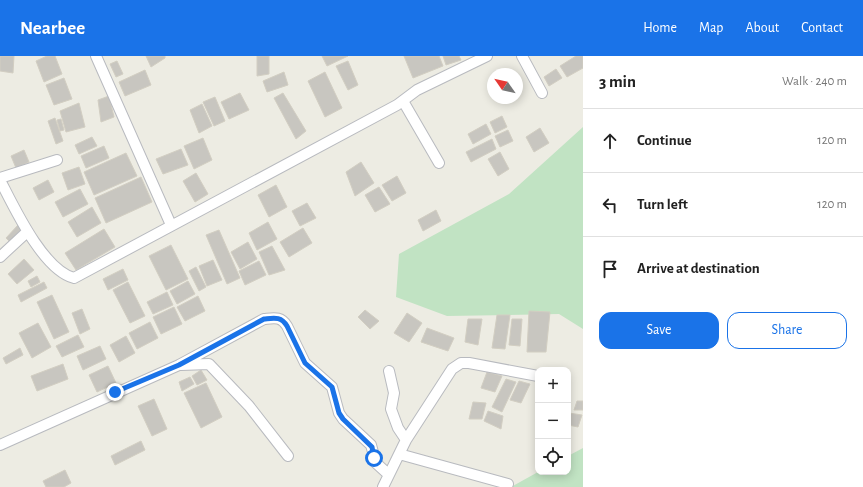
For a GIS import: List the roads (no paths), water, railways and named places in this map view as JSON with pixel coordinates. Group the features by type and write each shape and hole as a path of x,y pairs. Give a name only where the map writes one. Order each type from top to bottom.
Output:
{"street":[{"path":"96,56 171,225"},
{"path":"58,160 0,179 27,232 58,270 66,276 74,278 171,225 312,152 403,101 417,90 487,56"},
{"path":"522,56 542,92"},
{"path":"403,101 439,163"},
{"path":"0,257 27,232"},
{"path":"0,445 179,365 264,319 278,318 284,321 305,363 332,387 339,413 343,419 372,447 376,463 388,474"},
{"path":"383,487 388,474 406,440 452,369 461,364 470,363 535,375"},
{"path":"179,365 209,364 249,406 288,456"},
{"path":"389,371 394,393 391,409 398,428 406,440"},
{"path":"399,454 508,484"}]}
